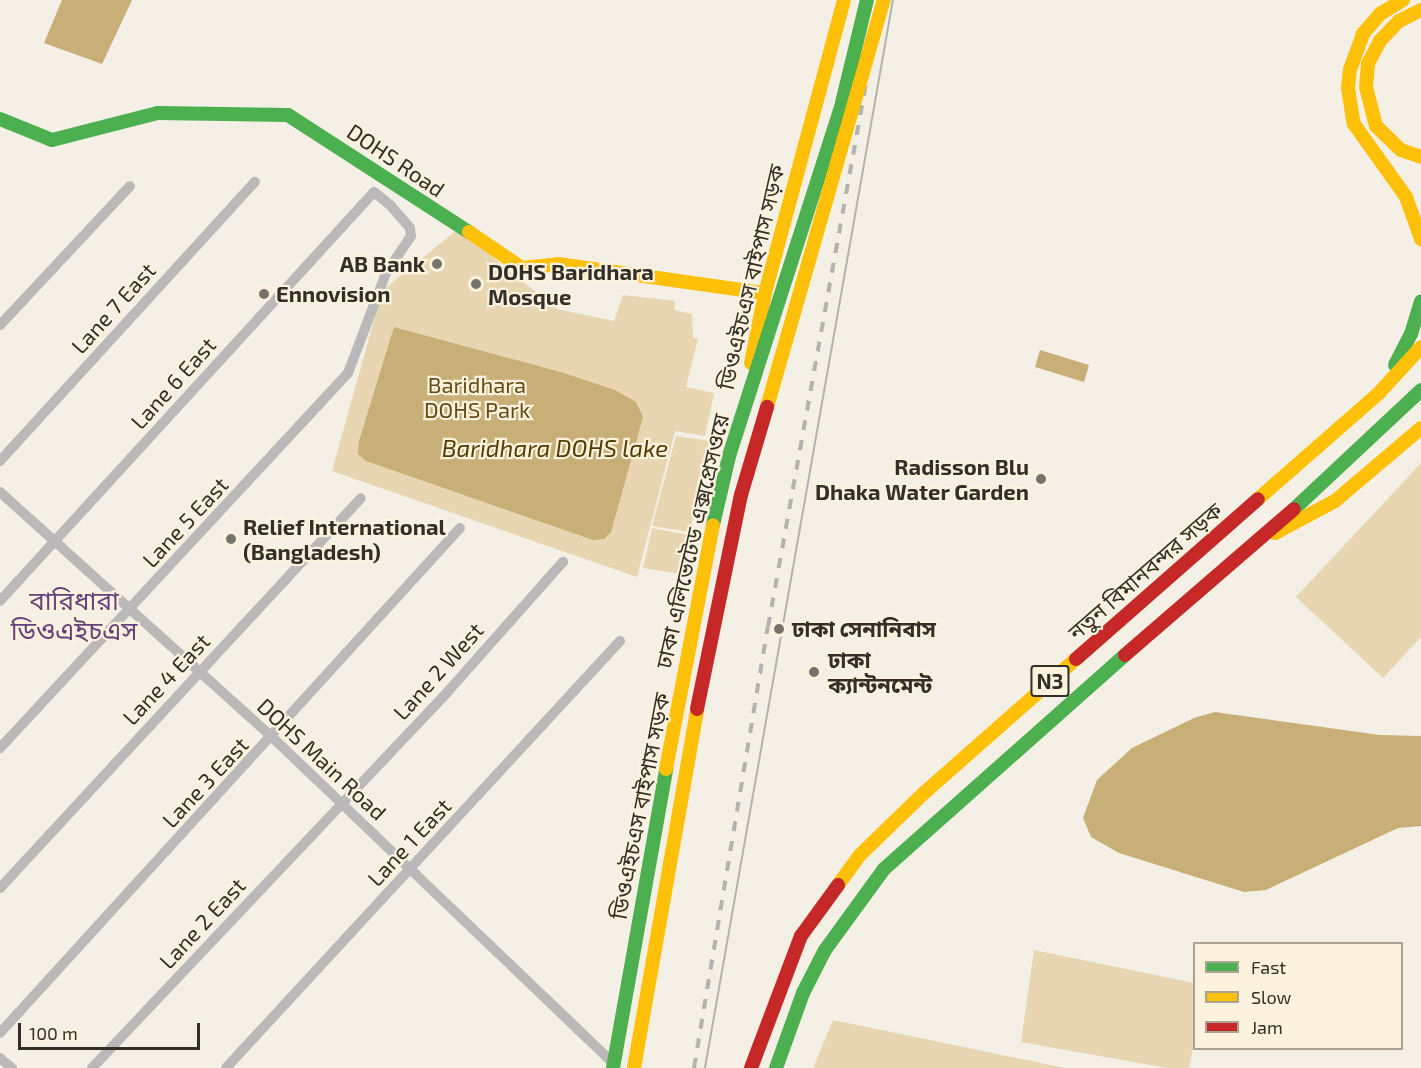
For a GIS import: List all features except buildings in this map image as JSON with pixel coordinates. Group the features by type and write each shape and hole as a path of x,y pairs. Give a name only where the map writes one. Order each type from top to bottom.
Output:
{"main road":[{"name":"ডিওএইচএস বাইপাস সড়ক","path":"611,1066 765,293 844,0"},
{"name":"ঢাকা এলিভেটেড এক্সপ্রেসওয়ে","path":"611,1066 694,610 729,456 842,104 867,0"},
{"name":"ঢাকা এলিভেটেড এক্সপ্রেসওয়ে","path":"634,1068 714,613 738,506 863,83 884,0"},
{"path":"1403,0 1381,13 1363,34 1350,69 1348,88 1354,124 1407,197 1421,238"},
{"path":"1421,10 1399,21 1380,41 1368,64 1366,87 1377,126 1401,150 1421,157"},
{"name":"DOHS Road","path":"0,119 52,140 158,113 288,115 298,118 522,268 558,264 765,293"},
{"path":"1379,393 1411,334 1421,301"},
{"name":"নতুন বিমানবন্দর সড়ক","path":"751,1068 801,936 842,876 924,793 1379,393 1421,347"},
{"name":"N3","path":"776,1068 803,993 825,950 868,887 919,834 1089,684 1260,538 1421,390"},
{"path":"1260,538 1309,517 1363,479 1421,428"},
{"path":"1071,662 1089,684"}],"street":[{"name":"Lane 7 East","path":"0,461 255,182"},
{"path":"0,325 130,186"},
{"name":"Lane 5 East","path":"0,748 348,373 386,273 411,236 403,219 374,192"},
{"name":"Lane 6 East","path":"0,601 374,192"},
{"name":"DOHS Main Road","path":"0,492 56,540 272,737 340,804 411,868 611,1066"},
{"name":"Lane 4 East","path":"0,888 361,498"},
{"name":"Lane 3 East","path":"0,1033 460,528"},
{"name":"Lane 2 West","path":"340,804 443,697 563,562"},
{"name":"Lane 1 East","path":"226,1068 620,642"},
{"name":"Lane 2 East","path":"92,1068 340,804"},
{"path":"0,1058 12,1068"}],"green space":[{"name":"Baridhara DOHS Park","path":"458,229 557,309 614,321 623,295 675,301 674,310 692,314 693,338 698,339 686,387 714,393 705,436 675,431 637,577 332,471 382,291"},
{"path":"676,436 709,441 690,532 652,526"},
{"path":"1421,463 1421,637 1383,678 1296,597"},
{"path":"652,528 689,535 681,574 643,568"},
{"path":"1034,950 1193,983 1193,1049 1189,1068 1167,1068 1021,1042"},
{"path":"833,1020 1065,1068 813,1068"}],"water":[{"path":"62,0 132,0 102,64 44,43"},
{"name":"Baridhara DOHS lake","path":"394,327 564,373 615,390 636,402 643,417 611,532 604,539 593,540 366,461 358,454 359,441"},
{"path":"1040,350 1089,365 1084,382 1035,367"},
{"path":"1215,712 1380,735 1421,736 1421,826 1398,828 1266,890 1244,892 1119,853 1091,837 1083,818 1097,780 1132,748 1194,718"}],"tram line":[{"path":"705,1068 893,0"}],"railway":[{"path":"694,1068 768,627 881,0"}],"traffic: fast":[{"path":"713,525 729,456 842,103 867,0"},
{"path":"0,119 52,140 158,113 288,115 469,232"},
{"path":"1395,365 1411,334 1421,301"},
{"path":"1294,509 1421,390"},
{"path":"776,1068 803,993 825,950 884,869 1125,655"},
{"path":"613,1068 666,769"}],"traffic: slow":[{"path":"751,363 765,293 844,0"},
{"path":"767,407 884,0"},
{"path":"1403,0 1381,13 1363,34 1350,69 1348,88 1354,124 1406,197 1421,239"},
{"path":"1421,10 1399,21 1380,41 1368,64 1366,87 1376,126 1401,150 1421,157"},
{"path":"469,232 522,268 558,264 765,293"},
{"path":"1258,499 1379,393 1421,347"},
{"path":"1275,533 1335,501 1421,428"},
{"path":"666,769 713,525"},
{"path":"838,885 860,855 924,793 1076,659"},
{"path":"634,1068 697,709"}],"traffic: jam":[{"path":"697,709 741,495 767,407"},
{"path":"1076,659 1258,499"},
{"path":"1125,655 1294,509"},
{"path":"751,1068 801,936 838,885"}],"place":[{"name":"AB Bank","path":"437,264"},
{"name":"DOHS Baridhara Mosque","path":"476,284"},
{"name":"Ennovision","path":"264,294"},
{"name":"Radisson Blu Dhaka Water Garden","path":"1041,479"},
{"name":"Relief International (Bangladesh)","path":"231,539"},
{"name":"ঢাকা সেনানিবাস","path":"779,629"},
{"name":"ঢাকা ক্যান্টনমেন্ট","path":"814,672"}],"district":[{"name":"বারিধারা ডিওএইচএস","path":"74,615"}]}
